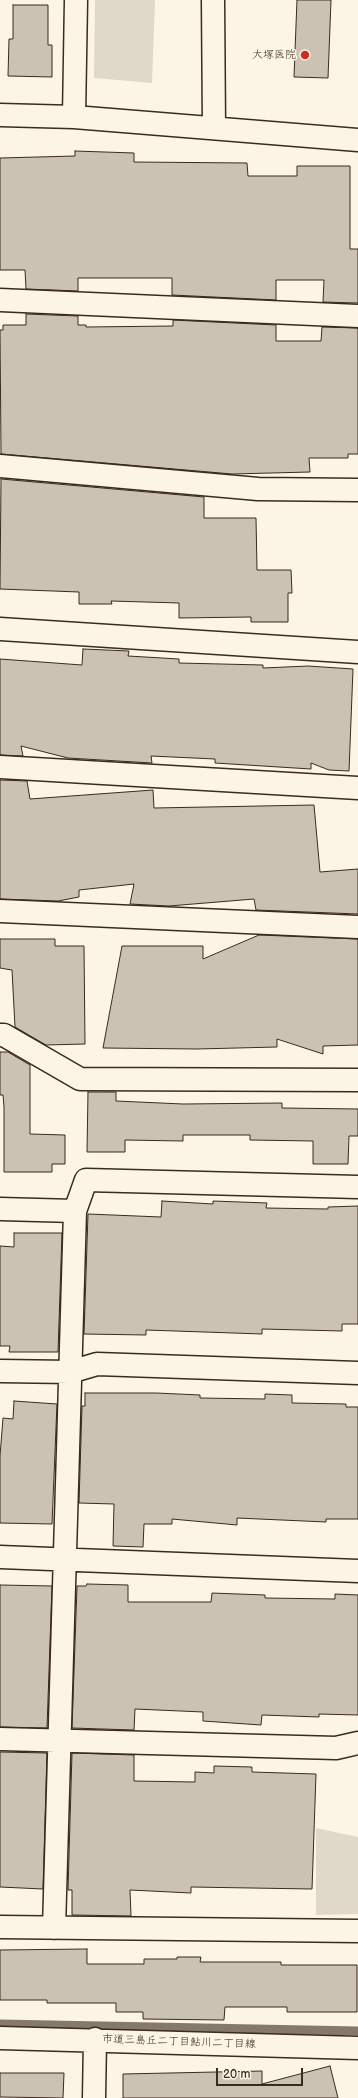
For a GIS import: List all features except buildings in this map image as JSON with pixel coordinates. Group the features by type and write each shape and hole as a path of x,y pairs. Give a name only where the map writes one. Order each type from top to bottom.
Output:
{"street":[{"path":"74,117 76,0"},
{"path":"213,0 214,128"},
{"path":"0,115 74,117 358,140"},
{"path":"0,300 358,316"},
{"path":"0,466 258,489 358,490"},
{"path":"0,629 358,652"},
{"path":"0,767 358,788"},
{"path":"0,911 358,927"},
{"path":"0,1035 4,1035 80,1079 358,1080"},
{"path":"54,1928 58,1742 66,1559 75,1211 86,1180 358,1187"},
{"path":"0,1209 75,1211"},
{"path":"0,1371 70,1372 97,1364 358,1373"},
{"path":"0,1557 358,1571"},
{"path":"0,1739 58,1742 336,1748 358,1743"},
{"path":"0,1927 358,1931"},
{"name":"市道三島丘二丁目鮎川二丁目線","path":"0,2038 95,2039 358,2048"},
{"path":"94,2098 95,2039"}],"shaded area":[{"path":"95,0 155,0 152,83 94,78"},
{"path":"316,1828 358,1837 358,1914 316,1915"}],"waterway":[{"path":"0,2024 358,2031"}],"place":[{"name":"大塚医院","path":"305,55"}]}
